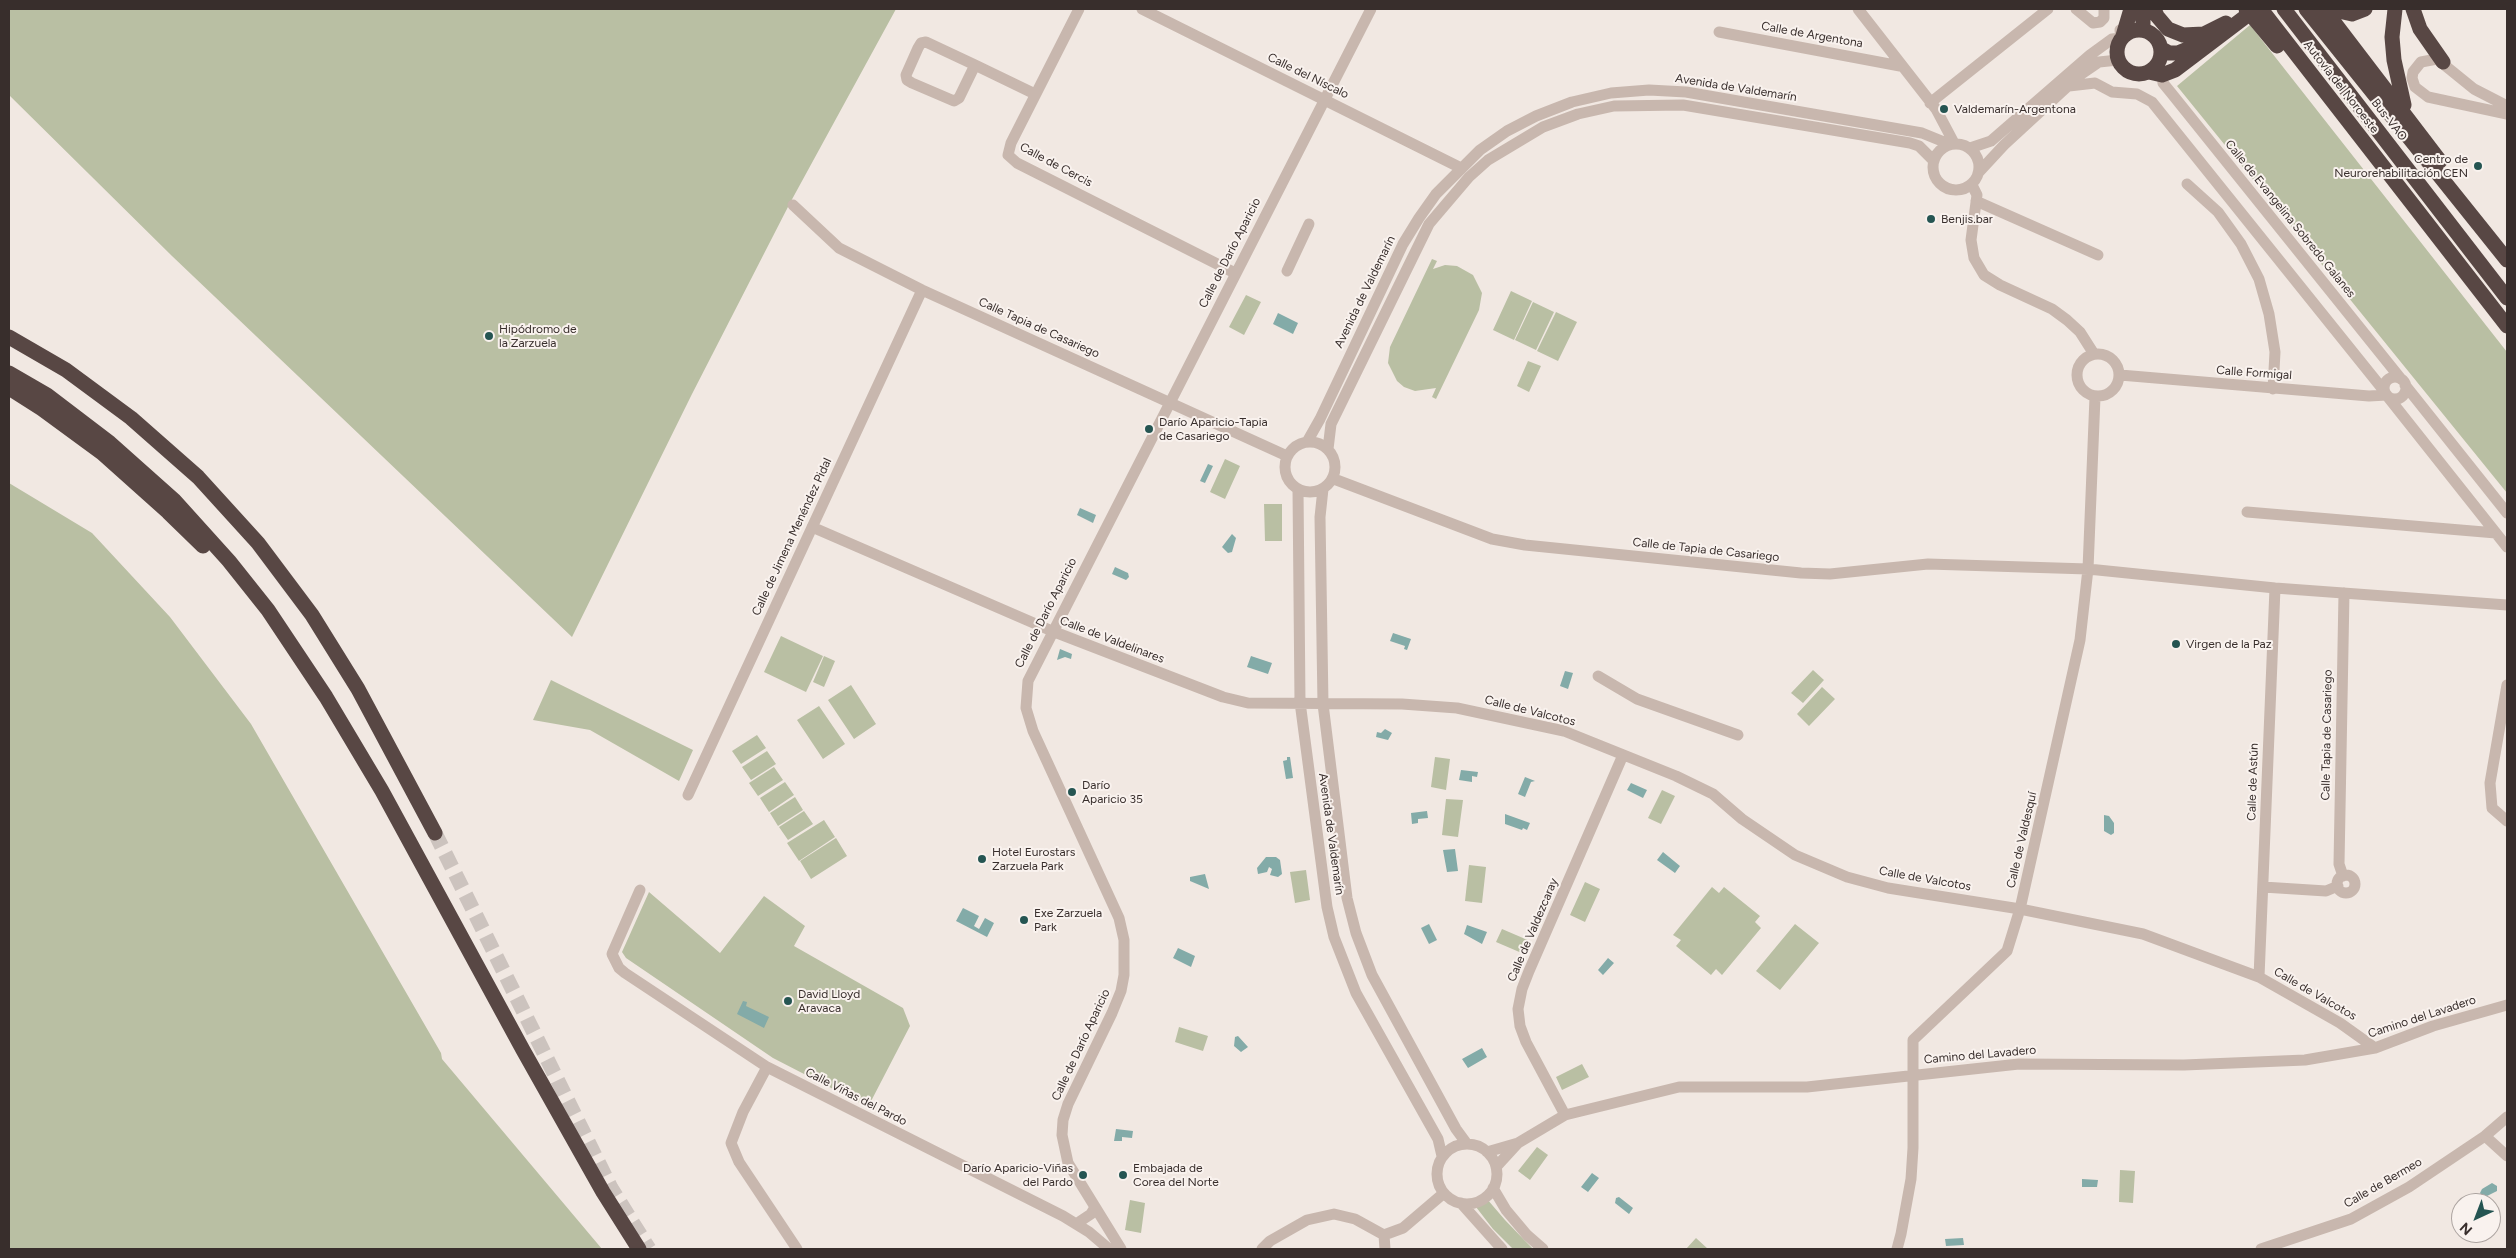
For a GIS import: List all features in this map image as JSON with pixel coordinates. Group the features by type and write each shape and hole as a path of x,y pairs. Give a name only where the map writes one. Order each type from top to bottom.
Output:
{"highway":[{"path":"2131,9 2119,35 2118,60 2129,72 2142,75 2175,70 2244,13"},
{"path":"2143,9 2143,30"},
{"path":"2154,9 2157,16 2168,28 2184,35 2204,34 2244,13"},
{"name":"Autovía del Noroeste","path":"2261,9 2360,134 2507,326"},
{"path":"2286,9 2507,282"},
{"name":"Bus-VAO","path":"2286,9 2507,298"},
{"name":"Autovía del Noroeste","path":"2306,9 2507,260"},
{"path":"2324,9 2507,245"},
{"path":"2330,9 2352,14 2366,9"},
{"path":"2395,9 2392,37 2396,80 2407,114"},
{"path":"2413,9 2420,29 2443,62"},
{"path":"2244,13 2326,106 2360,134"},
{"path":"2119,35 2143,30 2156,37 2162,49 2169,53 2186,51 2205,41 2227,23"},
{"path":"2156,74 2162,49"},
{"path":"9,337 66,370 131,418 198,477 258,543 312,615 358,689 435,832"},
{"path":"9,373 55,401 110,444 174,500 229,561 268,610 326,697 382,791 528,1059 603,1192 639,1249"},
{"path":"9,388 42,409 102,453 168,512 268,610"}],"street":[{"name":"Calle de Cercis","path":"1079,9 1010,143 1008,155 1017,162 1235,273"},
{"name":"Calle del Níscalo","path":"1142,9 1461,168"},
{"name":"Calle de Darío Aparicio","path":"1120,1249 1068,1163 1063,1150 1063,1120 1068,1104 1121,991 1124,975 1124,940 1119,918 1034,731 1026,708 1028,681 1371,9"},
{"name":"Calle de Argentona","path":"1874,9 1861,13 1938,113 1951,144"},
{"path":"1930,102 2048,9"},
{"path":"2076,9 2093,23 2100,22 2104,18 2104,9"},
{"path":"1970,148 1991,141 2075,67 2119,35 2126,9"},
{"name":"Calle de Argentona","path":"1719,32 1900,66"},
{"path":"975,65 958,98 954,102 912,83 907,80 906,75 921,43 926,42 975,65 1035,94"},
{"path":"1979,172 1978,159 1970,148 1962,144 1951,144 1939,151 1934,161 1934,172 1939,182 1948,189 1959,190 1972,185 1979,172 2004,145 2069,86 2099,62 2118,60"},
{"path":"2507,106 2474,89 2443,62 2428,60 2416,66 2412,78 2415,87 2423,95 2507,114"},
{"name":"Calle de Evangelina Sobredo Galanes","path":"2156,74 2507,513"},
{"path":"2069,86 2095,84 2112,92 2138,94 2147,98 2158,109 2507,547"},
{"name":"Avenida de Valdemarín","path":"1307,442 1320,419 1403,244 1436,194 1480,150 1507,131 1536,116 1572,102 1603,95 1649,90 1686,92 1922,133 1951,144"},
{"name":"Avenida de Valdemarín","path":"1328,449 1331,424 1429,224 1446,202 1482,166 1543,127 1578,114 1614,106 1683,104 1910,143 1919,146 1934,161"},
{"path":"2187,184 2218,212 2241,244 2259,279 2269,314 2275,352 2272,389"},
{"path":"1972,185 1977,195 1971,240 1974,258 1984,275 2000,285 2052,309 2080,332 2094,354"},
{"path":"1976,201 2098,255"},
{"name":"Calle Tapia de Casariego","path":"793,205 839,248 922,290 1287,456"},
{"path":"1287,271 1309,224"},
{"name":"Calle de Jimena Menéndez Pidal","path":"688,795 922,290"},
{"path":"2094,354 2101,354 2115,362 2120,375 2115,388 2106,395 2095,396 2084,391 2076,377 2083,360 2094,354"},
{"name":"Calle Formigal","path":"2120,375 2369,396 2386,394"},
{"path":"2394,377 2403,382 2405,392 2401,397 2395,399 2386,394 2384,385 2388,380 2394,377"},
{"name":"Calle de Valdesquí","path":"1896,1249 1901,1234 1911,1180 1913,1148 1913,1040 2007,951 2020,909 2080,640 2088,569 2095,396"},
{"path":"1307,442 1318,443 1328,449 1336,465 1334,478 1323,490 1312,493 1298,489 1290,483 1285,471 1287,456 1293,449 1307,442"},
{"name":"Calle de Tapia de Casariego","path":"1334,478 1492,539 1525,545 1801,573 1830,574 1928,564 2088,569"},
{"name":"Avenida de Valdemarín","path":"1298,489 1300,702 1327,907 1334,938 1356,993 1438,1139 1442,1156"},
{"name":"Avenida de Valdemarín","path":"1323,490 1320,517 1323,704 1347,898 1356,933 1372,975 1456,1129 1467,1144"},
{"path":"2247,512 2496,533"},
{"name":"Calle de Valdelinares","path":"812,526 1052,631 1223,697 1248,703 1300,702"},
{"path":"2088,569 2275,588 2507,606"},
{"name":"Calle de Astún","path":"2259,977 2275,588"},
{"name":"Calle Tapia de Casariego","path":"2263,887 2326,891 2340,881 2344,593"},
{"path":"1598,676 1638,699 1738,735"},
{"path":"2507,685 2490,783 2492,808 2507,821"},
{"name":"Calle de Valcotos","path":"1300,702 1323,704 1402,704 1458,708 1564,731 1676,776 1713,794 1742,819 1795,855 1847,877 1888,888 2020,909 2144,934 2259,977 2340,1023 2375,1048"},
{"name":"Calle de Valdezcaray","path":"1565,1115 1526,1042 1518,1009 1522,989 1529,971 1624,755"},
{"name":"Calle Viñas del Pardo","path":"640,890 612,954 625,973 767,1067 1076,1224 1109,1249"},
{"name":"Camino del Lavadero","path":"1487,1152 1518,1143 1565,1115 1679,1087 1807,1087 2019,1064 2184,1065 2305,1060 2375,1048 2433,1026 2507,1006"},
{"path":"767,1067 743,1112 731,1143 739,1162 798,1249"},
{"name":"Calle de Bermeo","path":"2260,1249 2352,1218 2409,1187 2485,1136 2507,1117"},
{"path":"2485,1136 2507,1156"},
{"name":"Camino del Lavadero","path":"1496,1167 1518,1143"},
{"path":"1467,1144 1477,1146 1487,1152 1496,1167 1496,1176 1493,1188 1477,1202 1461,1203 1452,1200 1444,1192 1437,1174 1442,1156 1454,1146 1467,1144"},
{"path":"1493,1188 1506,1210 1543,1249"},
{"path":"1262,1249 1270,1241 1307,1220 1334,1214 1356,1219 1384,1235 1403,1228 1444,1192"},
{"path":"1461,1203 1502,1249"},
{"path":"1076,1224 1091,1214 1095,1207"},
{"path":"1089,1232 1104,1221"},
{"path":"1384,1235 1385,1249"}],"green space":[{"name":"Hipódromo de la Zarzuela","path":"9,9 896,9 790,203 692,394 572,637 172,256 9,95"},
{"path":"2250,25 2507,352 2507,493 2177,86"},
{"path":"1432,259 1437,261 1433,269 1445,265 1457,266 1473,275 1482,293 1479,310 1436,399 1432,397 1436,388 1415,391 1404,387 1397,381 1388,363 1390,347"},
{"path":"1511,291 1532,301 1514,340 1493,330"},
{"path":"1246,295 1261,302 1244,335 1229,327"},
{"path":"1533,302 1554,312 1536,350 1515,340"},
{"path":"1556,312 1577,322 1558,361 1537,351"},
{"path":"1528,361 1541,366 1529,392 1517,386"},
{"path":"1225,459 1240,466 1225,499 1210,492"},
{"path":"9,483 92,533 170,617 251,724 441,1053 442,1059 602,1249 9,1249"},
{"path":"1264,504 1282,504 1282,541 1265,541"},
{"path":"781,636 823,656 806,692 764,672"},
{"path":"824,656 835,661 824,687 813,682"},
{"path":"1813,670 1824,680 1803,703 1791,693"},
{"path":"551,680 693,750 679,781 590,730 533,720"},
{"path":"851,685 876,724 854,739 828,700"},
{"path":"1822,687 1835,699 1809,726 1797,714"},
{"path":"819,706 845,744 823,759 797,720"},
{"path":"757,735 766,748 741,764 732,751"},
{"path":"767,751 776,764 751,780 742,767"},
{"path":"1435,757 1450,759 1446,790 1431,787"},
{"path":"774,767 783,780 758,796 749,783"},
{"path":"785,782 794,795 769,812 760,798"},
{"path":"1662,790 1675,796 1661,824 1648,818"},
{"path":"795,797 803,810 778,826 770,813"},
{"path":"1446,799 1463,800 1458,837 1442,835"},
{"path":"804,811 813,824 788,840 779,827"},
{"path":"824,820 835,837 799,861 787,843"},
{"path":"836,838 847,856 811,879 800,861"},
{"path":"1469,865 1486,867 1482,903 1465,901"},
{"path":"1306,870 1310,900 1295,903 1290,872"},
{"path":"1585,882 1600,889 1585,922 1570,915"},
{"path":"1712,887 1719,893 1724,887 1760,916 1755,922 1761,928 1722,975 1716,969 1711,975 1676,946 1681,940 1673,935"},
{"name":"David Lloyd Aravaca","path":"649,892 720,953 764,896 805,926 794,946 903,1008 910,1026 868,1107 773,1058 626,958 622,952"},
{"path":"1795,924 1819,943 1780,990 1756,971"},
{"path":"1502,929 1530,941 1524,954 1496,942"},
{"path":"1179,1027 1208,1036 1203,1051 1175,1042"},
{"path":"1582,1064 1589,1077 1562,1090 1556,1077"},
{"path":"1537,1147 1548,1155 1530,1180 1518,1171"},
{"path":"2120,1170 2135,1171 2133,1203 2119,1202"},
{"path":"1487,1199 1533,1249 1513,1249 1493,1229 1476,1207"},
{"path":"1130,1200 1145,1203 1141,1233 1125,1230"},
{"path":"1696,1238 1708,1249 1686,1249"}],"water":[{"path":"1278,313 1298,323 1293,334 1273,324"},
{"path":"1208,464 1213,466 1205,483 1200,481"},
{"path":"1080,508 1096,515 1093,523 1077,515"},
{"path":"1232,534 1236,538 1232,552 1228,553 1222,547"},
{"path":"1115,567 1128,573 1129,577 1126,580 1112,574"},
{"path":"1393,633 1411,639 1407,650 1404,649 1405,646 1390,641"},
{"path":"1060,649 1072,654 1071,659 1065,657 1057,660"},
{"path":"1251,656 1272,663 1268,674 1247,667"},
{"path":"1565,671 1573,673 1568,689 1560,686"},
{"path":"1385,729 1392,733 1388,740 1376,737 1377,732 1381,733"},
{"path":"1287,757 1290,757 1293,778 1286,779 1283,761 1287,760"},
{"path":"1461,770 1478,772 1477,777 1472,776 1472,782 1459,780"},
{"path":"1525,777 1535,781 1531,782 1525,797 1518,794"},
{"path":"1631,783 1647,790 1643,798 1627,790"},
{"path":"1427,811 1428,818 1418,819 1418,823 1412,824 1411,813"},
{"path":"1505,814 1530,823 1527,830 1505,824"},
{"path":"2104,815 2109,816 2114,823 2114,833 2111,835 2104,831"},
{"path":"1455,849 1458,871 1447,872 1443,850"},
{"path":"1663,852 1680,866 1675,873 1657,860"},
{"path":"1266,857 1276,857 1280,860 1282,874 1278,877 1270,875 1272,869 1269,867 1267,872 1258,874 1257,868"},
{"path":"1205,874 1209,889 1190,881 1190,877"},
{"path":"963,908 979,916 974,926 979,929 985,918 994,923 987,937 956,921"},
{"path":"1429,924 1437,940 1429,944 1421,928"},
{"path":"1467,925 1487,932 1482,944 1464,934"},
{"path":"1178,948 1195,956 1191,967 1173,958"},
{"path":"1608,958 1614,963 1603,975 1598,970"},
{"path":"743,1001 747,1002 746,1006 769,1017 764,1028 737,1014"},
{"path":"1238,1036 1248,1047 1241,1052 1234,1046 1235,1037"},
{"path":"1482,1048 1487,1057 1468,1068 1462,1059"},
{"path":"1116,1129 1133,1131 1132,1138 1122,1137 1122,1141 1114,1141"},
{"path":"1592,1173 1599,1178 1588,1192 1581,1187"},
{"path":"2082,1179 2098,1180 2097,1187 2082,1187"},
{"path":"2492,1183 2497,1186 2497,1191 2493,1193 2480,1193 2482,1189"},
{"path":"1619,1197 1633,1208 1629,1214 1615,1203 1616,1198"},
{"path":"1963,1238 1964,1245 1946,1246 1945,1239"}],"tunnel":[{"path":"435,833 611,1188 649,1249"}],"place":[{"name":"Valdemarín-Argentona","path":"1944,109"},
{"name":"Centro de Neurorehabilitación CEN","path":"2478,166"},
{"name":"Benjis.bar","path":"1931,219"},
{"name":"Hipódromo de la Zarzuela","path":"489,336"},
{"name":"Darío Aparicio-Tapia de Casariego","path":"1149,429"},
{"name":"Virgen de la Paz","path":"2176,644"},
{"name":"Darío Aparicio 35","path":"1072,792"},
{"name":"Hotel Eurostars Zarzuela Park","path":"982,859"},
{"name":"Exe Zarzuela Park","path":"1024,920"},
{"name":"David Lloyd Aravaca","path":"788,1001"},
{"name":"Darío Aparicio-Viñas del Pardo","path":"1083,1175"},
{"name":"Embajada de Corea del Norte","path":"1123,1175"}]}
